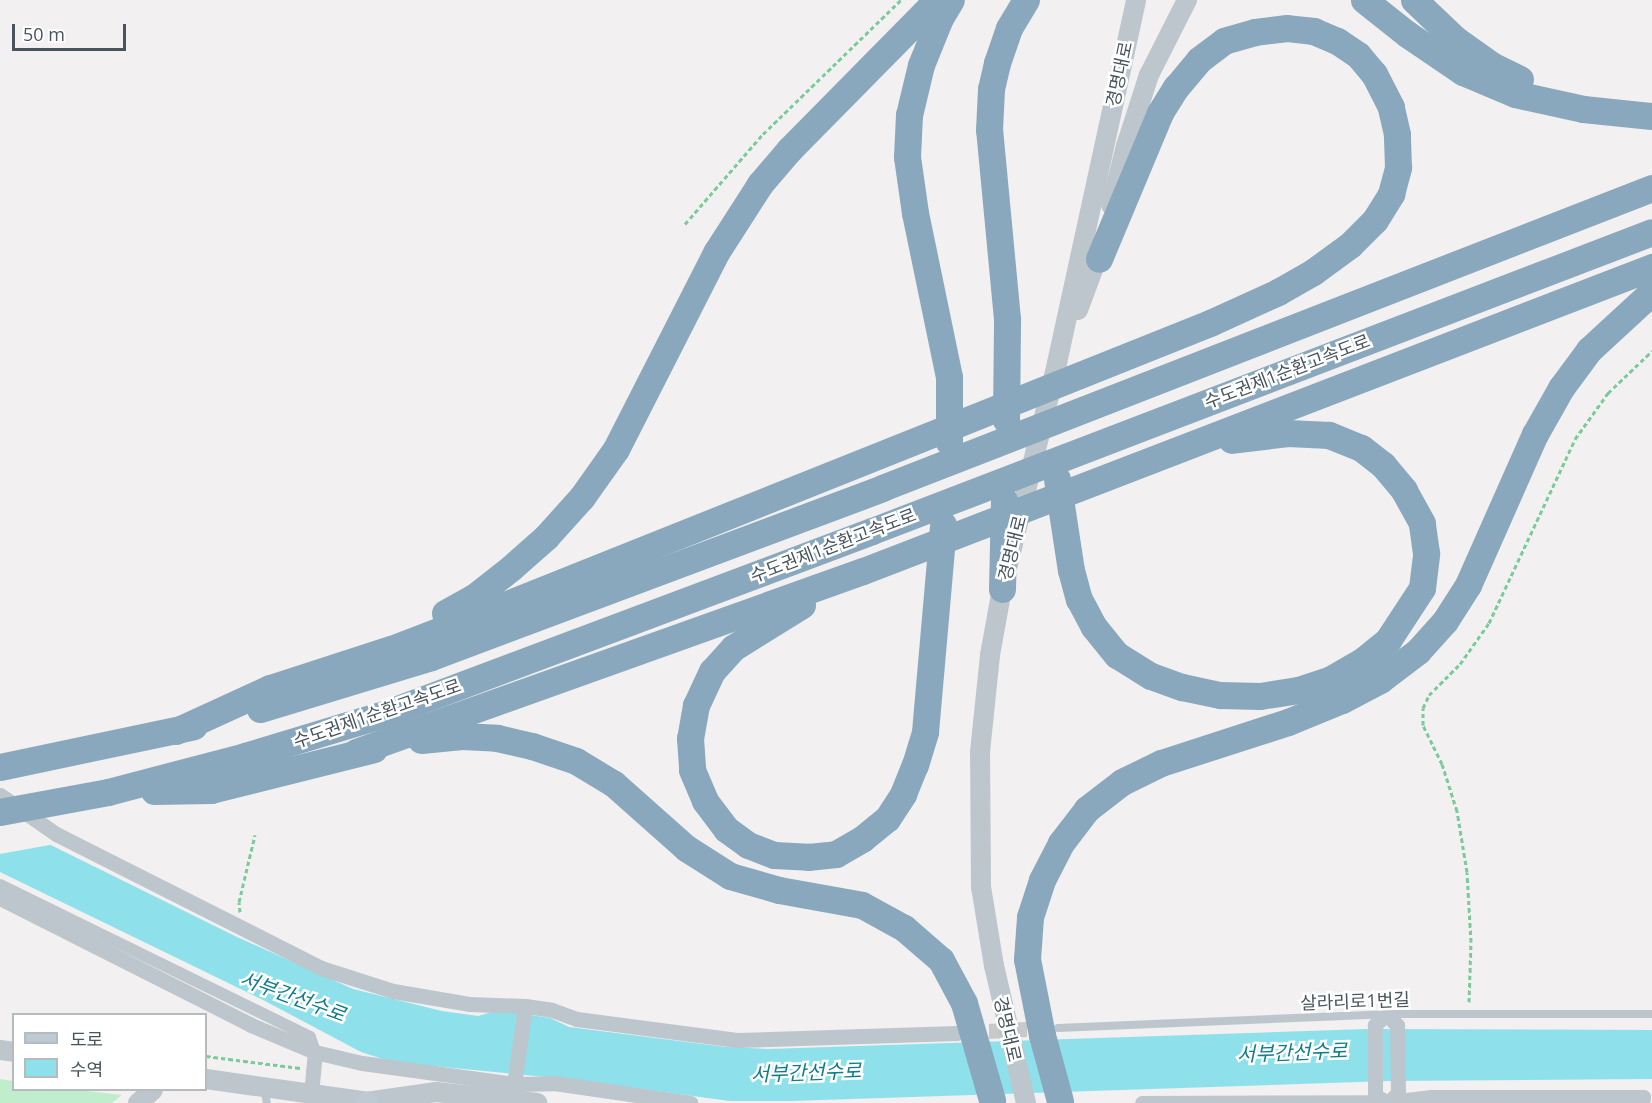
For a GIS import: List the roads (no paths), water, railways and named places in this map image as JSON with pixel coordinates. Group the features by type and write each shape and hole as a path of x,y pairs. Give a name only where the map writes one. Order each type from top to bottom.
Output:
{"highway":[{"path":"391,649 410,632 474,597 512,568 546,537 582,497 616,450 717,250 760,184 789,150 937,0"},
{"path":"863,571 733,648 712,671 696,705 690,738 692,770 705,801 726,829 748,845 774,855 808,857 836,854 862,839 887,819 911,775 925,732 938,591 950,409 949,377 915,213 908,147 909,115 921,65 940,18 951,0"},
{"path":"1364,0 1407,34 1463,72 1515,94 1583,109 1652,116"},
{"path":"1414,0 1455,39 1493,66 1583,109"},
{"path":"1002,589 1008,320 989,130 991,89 998,63 1009,28 1024,2"},
{"path":"176,731 270,688 391,649 890,452 1210,323 1278,292 1313,272 1350,245 1375,220 1391,194 1398,167 1398,134 1391,107 1374,74 1358,55 1337,40 1314,31 1287,28 1255,32 1224,41 1198,60 1176,87 1160,113 1099,259"},
{"name":"수도권제1순환고속도로","path":"0,767 176,731 300,698 431,657 882,488 1652,188"},
{"name":"수도권제1순환고속도로","path":"0,812 108,792 245,756 387,713 872,531 1652,232"},
{"path":"356,752 863,571 1652,267"},
{"path":"1061,1102 1050,1032 1027,960 1030,917 1042,880 1060,843 1087,809 1122,782 1161,763 1288,722 1342,700 1380,680 1418,651 1444,621 1468,585 1535,434 1561,388 1589,350 1652,292"},
{"path":"1057,363 1057,482 1071,570 1079,599 1094,627 1117,655 1151,676 1182,687 1220,695 1260,696 1298,690 1331,679 1361,662 1388,640 1422,588 1426,553 1422,522 1404,490 1383,465 1361,448 1329,435 1288,433 1182,448"},
{"path":"108,792 211,790 356,752 418,740 462,736 497,738 532,746 576,761 614,783 686,848 730,876 779,890 862,905 904,927 941,960 964,1003 966,1036 993,1102"}],"street":[{"name":"경명대로","path":"1026,1103 994,966 981,887 980,752 990,655 1002,589 1057,363 1136,0"},
{"path":"1057,363 1099,259 1125,146 1149,75 1186,0"},
{"path":"0,795 56,834 321,968 393,991 469,1004 552,1010 577,1019 737,1040 966,1036"},
{"path":"0,885 310,1037 315,1052 311,1094"},
{"path":"0,898 251,1025 315,1052 362,1063 514,1086 537,1103"},
{"path":"514,1086 525,1009"},
{"path":"1386,1021 1375,1090 1376,1096 1392,1100"},
{"path":"1386,1021 1392,1100"},
{"path":"207,1079 265,1095 311,1094 370,1102 436,1092 554,1083 691,1103"},
{"path":"138,1103 151,1091"},
{"path":"1142,1103 1392,1100 1432,1097 1642,1097 1642,1103"}],"lane":[{"name":"살라리로1번길","path":"1050,1032 1386,1021 1455,1014 1652,1014"}],"water":[{"name":"서부간선수로","path":"0,820 237,937 353,989 442,1011 478,1016 499,1010 550,1018 569,1027 726,1047 768,1049 1366,1029 1652,1030 1652,1079 1388,1081 791,1101 730,1101 566,1079 392,1062 361,1052 265,1001 0,872"}],"tunnel":[{"path":"966,1032 1047,1028"}]}
